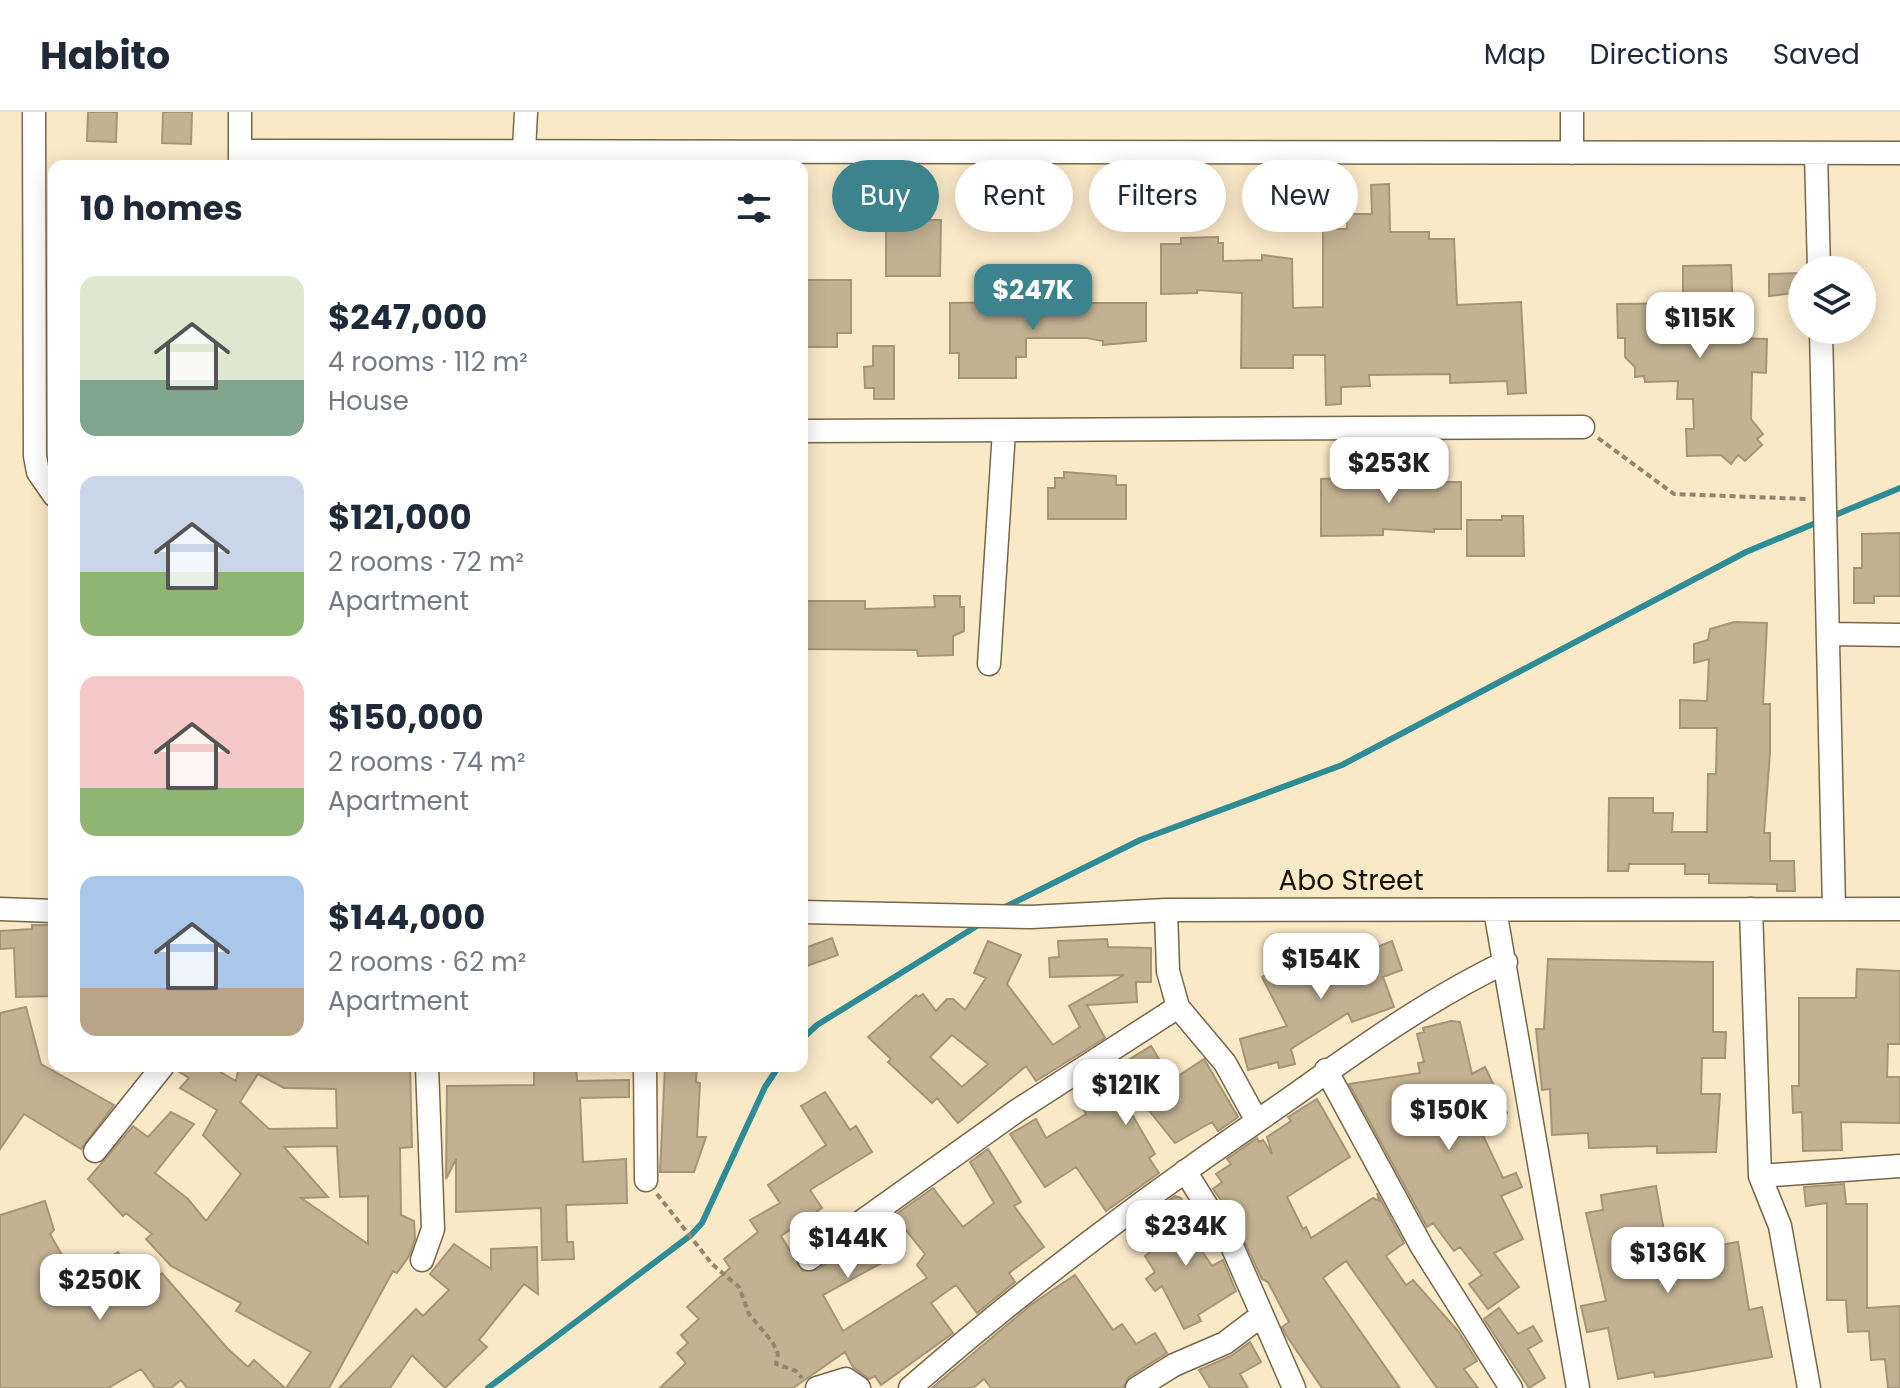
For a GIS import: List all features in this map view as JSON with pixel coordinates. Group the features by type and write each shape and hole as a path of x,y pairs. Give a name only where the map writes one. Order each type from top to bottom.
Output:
{"street":[{"path":"34,112 35,456 38,472 48,486"},
{"path":"240,112 240,158 524,150 719,157 1900,153"},
{"path":"524,150 526,112"},
{"path":"1572,112 1572,153"},
{"path":"1816,153 1819,256"},
{"path":"1821,344 1834,909"},
{"path":"808,431 1583,427"},
{"path":"989,664 1004,431"},
{"path":"1829,634 1900,635"},
{"path":"0,909 48,911"},
{"path":"1751,909 1760,1176 1780,1226 1809,1388"},
{"name":"Abo Street","path":"808,912 1031,917 1166,910 1900,909"},
{"path":"1166,910 1168,971 1178,1007 1225,1063 1257,1121"},
{"path":"1495,910 1578,1388"},
{"path":"910,1388 1022,1293 1326,1070 1467,980 1506,962"},
{"path":"809,1259 1018,1110 1178,1007"},
{"path":"1326,1070 1422,1247 1511,1388"},
{"path":"95,1151 158,1072"},
{"path":"422,1260 433,1229 427,1072"},
{"path":"645,1072 646,1180"},
{"path":"1760,1176 1900,1166"},
{"path":"1185,1171 1232,1246 1294,1388"},
{"path":"1137,1388 1174,1365 1225,1343 1262,1315"},
{"path":"817,1388 846,1379 859,1388"}],"path":[{"path":"1583,427 1674,494 1827,500"},
{"path":"646,1180 712,1264 739,1287 749,1314 773,1343 778,1354 776,1364 796,1371 805,1388"}],"building":[{"path":"88,112 117,112 116,142 87,141"},
{"path":"163,112 192,112 191,144 162,143"},
{"path":"1389,184 1390,232 1429,232 1429,239 1454,239 1457,305 1521,302 1526,393 1508,394 1507,381 1450,383 1450,374 1369,375 1370,386 1341,387 1341,404 1326,405 1325,355 1293,355 1293,368 1241,368 1242,293 1197,290 1197,293 1161,294 1161,244 1181,244 1181,238 1218,237 1218,243 1223,243 1223,261 1262,260 1262,255 1292,259 1293,308 1323,307 1323,232 1358,232 1358,214 1372,214 1371,185"},
{"path":"941,220 940,276 886,276 886,232 939,232"},
{"path":"1731,265 1734,338 1767,339 1766,373 1752,372 1751,419 1763,434 1757,439 1762,445 1745,461 1738,455 1731,464 1721,455 1687,456 1686,429 1694,429 1693,399 1677,399 1678,381 1645,382 1644,376 1635,377 1635,367 1625,357 1625,338 1618,338 1617,304 1683,303 1683,266"},
{"path":"1788,273 1788,294 1769,296 1769,274"},
{"path":"808,280 851,280 851,333 837,333 837,347 808,347"},
{"path":"1026,302 1026,309 1087,309 1087,303 1146,303 1146,341 1103,345 1103,341 1087,338 1026,338 1026,357 1016,357 1016,378 959,378 959,353 950,353 950,303"},
{"path":"873,346 894,346 894,399 874,399 874,388 865,388 864,367 873,366"},
{"path":"1064,472 1116,476 1116,485 1126,485 1126,519 1048,519 1048,488 1055,488 1055,478 1064,478"},
{"path":"1444,472 1444,482 1461,482 1461,529 1434,529 1434,532 1383,529 1383,535 1321,536 1321,479 1367,477 1382,478 1382,482 1413,482 1413,473"},
{"path":"1502,516 1523,516 1524,556 1467,556 1467,520 1502,520"},
{"path":"1900,533 1900,596 1874,596 1874,603 1854,603 1854,568 1862,568 1862,534"},
{"path":"934,596 960,596 960,607 964,607 964,631 953,636 953,655 918,656 917,650 808,649 808,601 865,601 865,609 935,607"},
{"path":"1734,622 1767,623 1763,704 1770,704 1770,752 1764,833 1770,833 1770,861 1794,861 1795,891 1777,891 1777,884 1709,883 1709,874 1685,874 1685,864 1629,864 1628,871 1608,871 1609,798 1653,798 1653,813 1673,813 1672,832 1707,832 1708,774 1716,774 1717,728 1680,728 1680,700 1707,701 1709,659 1694,663 1694,644 1708,640 1710,629"},
{"path":"32,925 48,925 48,996 16,997 14,948 0,949 0,931 32,929"},
{"path":"832,938 838,955 808,966 808,947"},
{"path":"1107,939 1108,947 1151,948 1151,982 1136,982 1137,1002 1087,1005 1105,1038 1036,1081 1026,1066 958,1123 937,1098 932,1103 888,1062 891,1059 868,1037 916,995 923,994 936,1011 947,999 953,999 965,1010 986,978 974,973 988,941 1021,955 1007,984 1053,1045 1080,1027 1069,1006 1124,975 1050,977 1049,958 1059,957 1058,941","holes":["952,1035 988,1064 962,1087 930,1057"]},
{"path":"1392,941 1402,970 1383,977 1394,1007 1352,1022 1348,1013 1291,1049 1295,1064 1279,1068 1278,1062 1248,1070 1240,1039 1287,1026 1262,977 1300,958 1309,974"},
{"path":"1548,959 1713,962 1713,1032 1726,1032 1725,1058 1702,1058 1701,1094 1720,1094 1716,1152 1657,1153 1657,1146 1589,1148 1588,1133 1552,1135 1550,1089 1542,1090 1536,1029 1544,1029"},
{"path":"1857,969 1900,971 1900,1044 1888,1044 1887,1077 1900,1077 1900,1123 1841,1122 1842,1150 1803,1151 1802,1112 1793,1113 1792,1086 1799,1086 1799,998 1856,998"},
{"path":"26,1007 41,1064 48,1068 48,1072 55,1072 114,1105 81,1149 24,1114 0,1149 0,1013"},
{"path":"1451,1021 1460,1022 1472,1074 1485,1067 1507,1113 1479,1127 1503,1178 1516,1173 1522,1187 1501,1196 1523,1239 1494,1253 1519,1287 1488,1309 1469,1284 1482,1275 1460,1247 1454,1251 1433,1223 1427,1227 1349,1084 1420,1073 1418,1063 1424,1062 1417,1034 1424,1032 1423,1028"},
{"path":"1151,1046 1172,1080 1204,1059 1238,1117 1218,1131 1212,1122 1175,1143 1143,1103 1130,1111 1155,1154 1149,1158 1159,1173 1106,1211 1076,1167 1045,1187 1010,1134 1036,1119 1046,1138 1086,1114 1081,1104 1117,1085 1109,1072"},
{"path":"179,1072 220,1072 236,1081 238,1072 410,1072 412,1147 400,1148 401,1215 414,1221 415,1239 409,1256 397,1273 393,1271 329,1388 286,1388 311,1352 236,1311 241,1303 171,1266 146,1239 152,1234 126,1213 123,1216 88,1179 133,1126 148,1137 171,1112 194,1124 155,1173 188,1199 206,1221 241,1174 203,1135 217,1110 180,1088 189,1078","holes":["258,1074 284,1088 336,1089 337,1128 269,1129 240,1102","337,1146 340,1197 368,1196 368,1244 301,1198 328,1197 284,1147"]},
{"path":"534,1072 576,1072 577,1081 629,1080 629,1097 580,1098 583,1162 626,1159 627,1203 566,1205 567,1242 573,1242 574,1259 542,1260 541,1208 456,1212 456,1159 446,1179 447,1086 534,1085"},
{"path":"665,1072 697,1072 696,1082 700,1083 697,1137 706,1137 694,1172 660,1172"},
{"path":"825,1092 850,1130 856,1126 872,1152 810,1190 822,1208 781,1236 803,1271 817,1270 933,1188 963,1227 994,1203 970,1162 988,1149 1021,1202 1014,1206 1044,1247 1009,1273 1015,1282 977,1313 956,1285 931,1303 953,1333 881,1385 875,1376 869,1379 853,1367 845,1352 793,1388 660,1388 686,1363 677,1353 688,1343 681,1335 699,1319 687,1307 730,1268 724,1259 758,1232 750,1220 780,1203 768,1185 826,1145 801,1106","holes":["905,1229 925,1254 917,1265 927,1278 843,1331 823,1295 885,1261 878,1249"]},
{"path":"1317,1099 1350,1157 1287,1197 1303,1229 1306,1227 1311,1238 1373,1198 1379,1201 1377,1193 1404,1243 1386,1256 1406,1285 1413,1280 1458,1331 1477,1361 1464,1369 1478,1388 1437,1388 1346,1261 1323,1278 1400,1388 1322,1388 1286,1335 1282,1327 1289,1322 1268,1282 1262,1279 1233,1217 1213,1189 1222,1182 1216,1174 1231,1164 1227,1159 1257,1138 1259,1142 1263,1140 1272,1154 1267,1137 1291,1121 1288,1117"},
{"path":"1844,1184 1846,1204 1867,1204 1867,1308 1900,1306 1900,1388 1888,1388 1885,1359 1871,1360 1869,1331 1848,1332 1846,1300 1827,1300 1827,1203 1806,1206 1804,1187"},
{"path":"1656,1186 1668,1254 1738,1242 1749,1310 1762,1307 1772,1357 1664,1376 1655,1377 1654,1372 1618,1379 1608,1328 1587,1332 1581,1306 1606,1301 1586,1213 1603,1210 1601,1195"},
{"path":"1175,1196 1181,1198 1190,1215 1181,1220 1212,1266 1223,1260 1236,1291 1198,1315 1201,1321 1184,1329 1162,1286 1155,1291 1146,1279 1155,1272 1145,1256 1168,1239 1153,1212"},
{"path":"45,1201 54,1230 50,1234 84,1294 102,1262 118,1252 143,1287 162,1273 227,1348 248,1367 254,1360 285,1388 187,1388 181,1380 171,1388 155,1388 141,1369 108,1388 0,1388 0,1215"},
{"path":"454,1244 491,1269 491,1249 537,1247 538,1294 524,1284 479,1340 487,1347 445,1388 412,1355 390,1388 339,1388 416,1309 423,1316 449,1290 430,1274"},
{"path":"1075,1275 1113,1330 1122,1324 1136,1344 1155,1333 1167,1353 1129,1377 1123,1388 991,1388 984,1379 973,1388 932,1388 1032,1304"},
{"path":"1499,1308 1518,1334 1533,1326 1542,1341 1528,1349 1545,1378 1529,1388 1484,1319"},
{"path":"1250,1342 1261,1362 1240,1374 1248,1388 1210,1388 1199,1370 1231,1356"}],"waterway":[{"path":"1003,908 1140,840 1342,765 1746,552 1900,488"},
{"path":"808,1033 980,924"},
{"path":"488,1388 691,1235 702,1223 765,1087 775,1072"}]}
